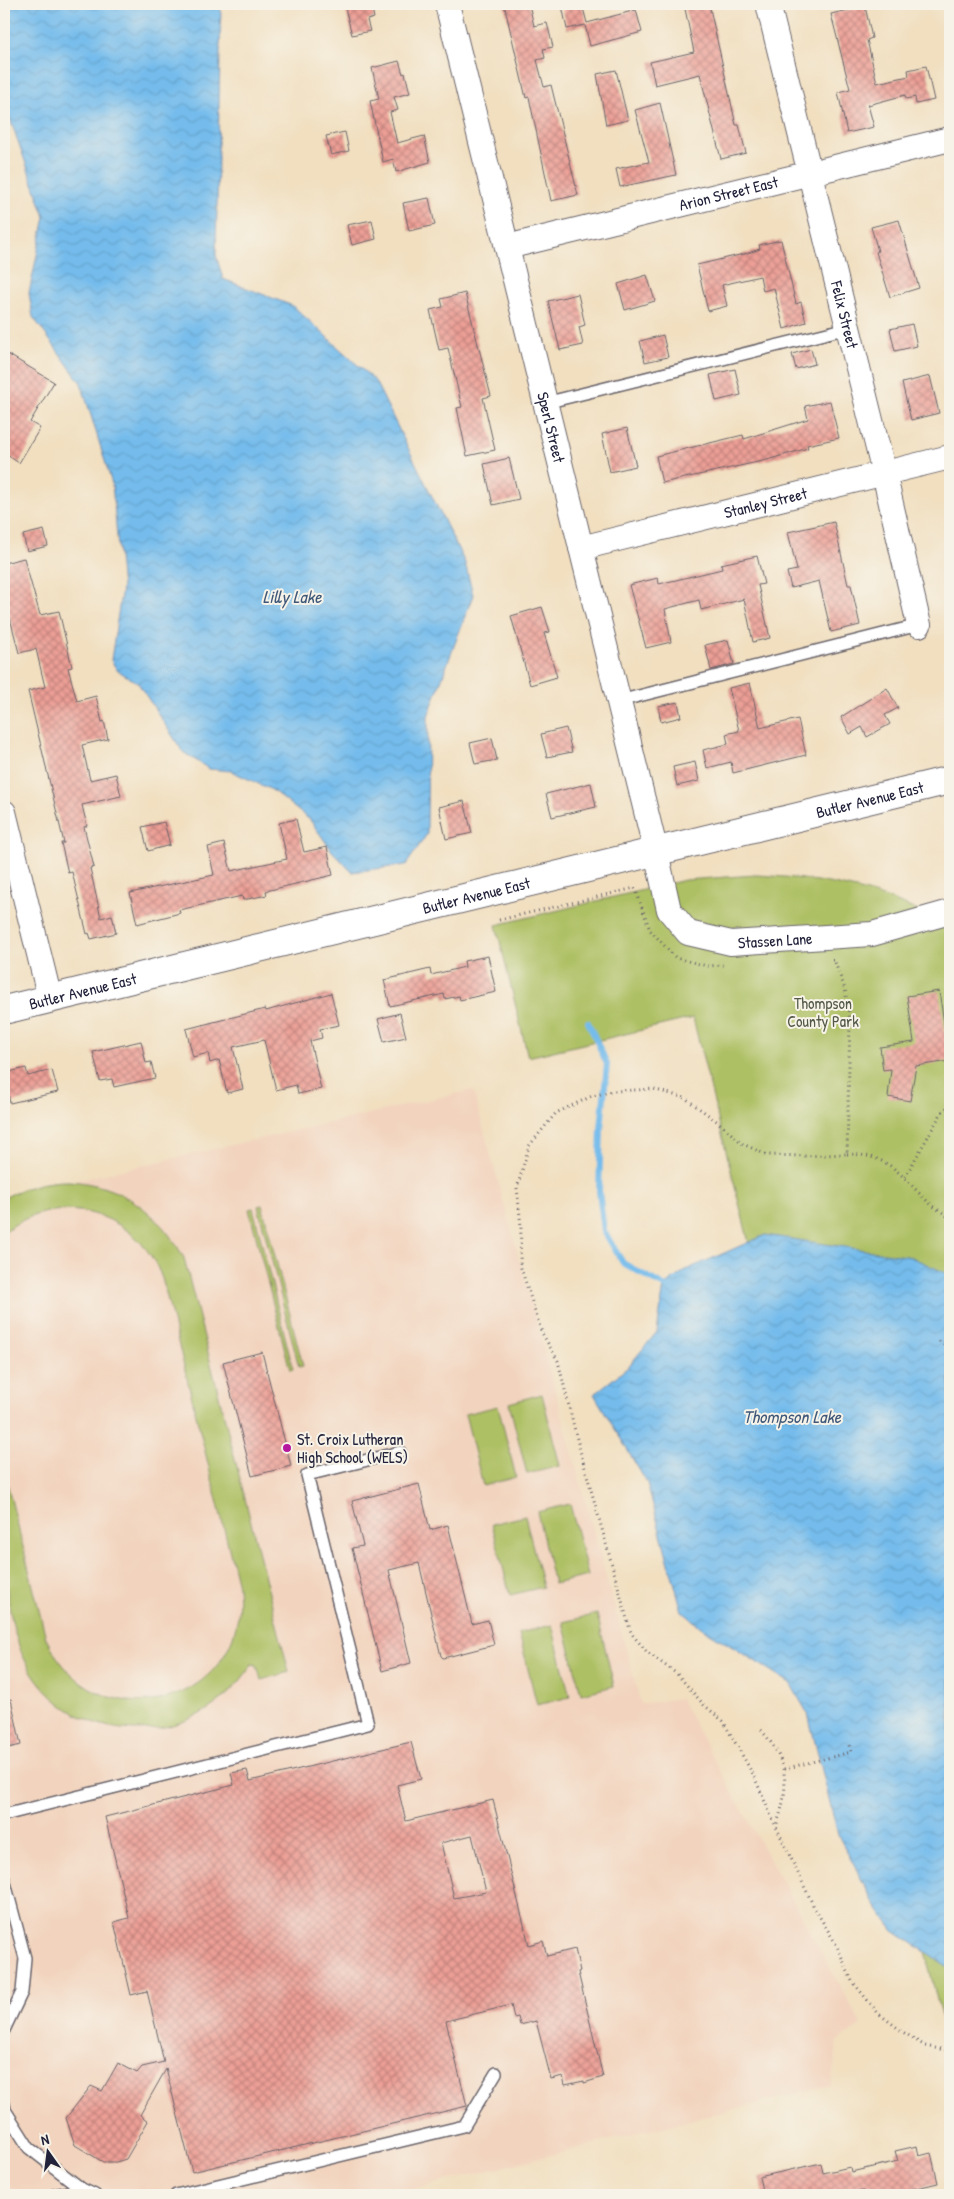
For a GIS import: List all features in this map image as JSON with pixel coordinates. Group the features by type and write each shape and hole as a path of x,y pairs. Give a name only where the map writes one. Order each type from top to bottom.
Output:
{"street":[{"name":"Sperl Street","path":"447,4 656,852"},
{"name":"Felix Street","path":"768,4 920,625"},
{"name":"Arion Street East","path":"507,247 950,139"},
{"name":"Stanley Street","path":"581,548 950,457"},
{"name":"Butler Avenue East","path":"4,1010 950,780"},
{"path":"4,812 8,851 50,999"},
{"name":"Stassen Lane","path":"656,852 669,910 688,934 730,943 872,934 950,912"}],"lane":[{"path":"545,403 848,328"},
{"path":"619,701 920,625"},
{"path":"4,1814 368,1724 307,1475 400,1452"},
{"path":"4,1879 24,1958 22,1992 4,2030"},
{"path":"176,2195 464,2126 496,2073"},
{"path":"4,2104 5,2110 29,2148 82,2189 95,2195"},
{"path":"54,2195 82,2189"}],"path":[{"path":"499,920 635,888 650,930 676,958 706,966 726,965"},
{"path":"824,961 834,960 844,989 850,1021 847,1154"},
{"path":"950,1218 921,1195 892,1165 865,1154 767,1155 743,1144 718,1122 685,1098 653,1089 614,1091 592,1096 556,1113 529,1146 517,1188 521,1226 520,1265 542,1332 558,1361 578,1443 631,1633 647,1652 677,1674 704,1705 722,1721 754,1776 815,1909 836,1944 852,1982 878,2013 903,2032 925,2046 950,2051"},
{"path":"905,1177 942,1112 950,1105"},
{"path":"939,1341 950,1349"},
{"path":"761,1730 777,1750 784,1769 786,1786 784,1805 776,1826"},
{"path":"784,1769 851,1752 848,1742"}],"shaded area":[{"name":"St. Croix Lutheran High School (WELS)","path":"473,1090 641,1704 680,1698 862,2025 838,2041 831,2085 391,2195 4,2195 4,1197"}],"green space":[{"name":"Thompson County Park","path":"755,875 806,879 856,889 904,905 950,928 950,2027 944,2028 693,1018 528,1057 496,925 685,880"},
{"path":"68,1181 87,1183 105,1188 136,1203 163,1227 184,1258 289,1672 261,1680 257,1665 252,1664 228,1693 199,1714 167,1726 133,1730 100,1724 69,1710 43,1687 22,1654 10,1610 4,1541 4,1471 46,1638 71,1673 101,1694 135,1702 169,1697 200,1682 223,1657 237,1623 237,1581 164,1285 154,1261 139,1241 120,1226 98,1215 75,1211 50,1211 26,1218 4,1232 4,1198 35,1185"},
{"path":"262,1205 303,1366 299,1367 258,1206"},
{"path":"253,1208 293,1369 290,1370 249,1209"},
{"path":"542,1394 560,1466 527,1474 509,1403"},
{"path":"498,1406 516,1477 483,1486 465,1414"},
{"path":"570,1504 588,1576 554,1584 537,1512"},
{"path":"525,1516 543,1587 510,1595 492,1524"},
{"path":"597,1614 614,1686 581,1694 563,1622"},
{"path":"552,1625 570,1697 537,1705 519,1633"}],"water":[{"name":"Lilly Lake","path":"4,4 221,4 216,255 223,279 293,306 375,381 465,563 473,595 428,716 427,834 406,865 352,872 332,851 310,820 272,790 231,771 209,769 183,752 138,683 117,670 111,660 122,588 112,484 81,383 33,317 29,293 45,217 4,102"},
{"name":"Thompson Lake","path":"765,1235 911,1257 950,1275 950,1968 894,1931 876,1907 838,1835 808,1714 790,1683 702,1628 682,1611 647,1483 594,1394 627,1368 657,1332 664,1286 686,1270"}],"building":[{"path":"344,4 371,4 374,18 367,20 370,31 352,35"},
{"path":"504,4 529,4 534,26 547,23 553,47 543,49 545,58 537,60 544,87 551,85 578,195 551,201 529,97 526,98"},
{"path":"582,4 587,23 636,10 642,32 590,46 585,25 567,29 562,6"},
{"path":"684,4 709,4 736,125 739,125 746,153 721,159 700,74 655,85 650,62 694,52"},
{"path":"865,6 872,38 867,40 877,83 909,76 908,70 926,66 934,100 916,104 915,97 906,99 905,95 868,105 874,127 847,133 838,92 850,89 831,14"},
{"path":"399,61 403,74 405,73 410,93 394,97 398,110 390,112 397,143 424,136 430,162 396,172 393,159 383,162 370,101 379,99 372,68"},
{"path":"616,70 628,120 606,125 597,74"},
{"path":"660,103 676,175 620,187 616,169 649,162 635,110"},
{"path":"345,132 349,151 331,155 326,136"},
{"path":"429,198 435,225 409,231 403,203"},
{"path":"372,220 376,239 352,245 347,225"},
{"path":"899,220 919,288 890,297 876,252 878,251 871,227"},
{"path":"781,240 796,304 801,302 806,322 784,329 774,288 763,291 760,276 722,285 727,306 708,311 697,265 748,253 760,249 759,245"},
{"path":"647,275 655,301 625,310 618,284"},
{"path":"465,293 491,396 483,398 495,450 467,456 457,408 462,407 448,348 439,350 430,310 443,307 441,299"},
{"path":"578,294 585,325 579,327 583,345 560,350 548,301"},
{"path":"912,324 917,346 895,351 890,329"},
{"path":"663,335 668,357 645,362 640,341"},
{"path":"811,349 815,364 796,369 792,354"},
{"path":"4,352 54,382 30,422 40,428 19,463 4,453"},
{"path":"735,369 741,395 716,401 710,375"},
{"path":"930,376 939,413 911,420 902,383"},
{"path":"830,401 839,438 807,445 808,448 767,460 662,483 656,456 743,435 744,439 808,419 805,406"},
{"path":"627,428 636,466 610,472 602,434"},
{"path":"509,458 519,499 493,505 484,464"},
{"path":"834,522 848,585 851,585 860,625 831,632 819,581 791,588 787,572 797,570 788,532"},
{"path":"44,530 48,546 27,551 23,535"},
{"path":"757,556 764,584 758,585 770,638 753,642 744,599 701,610 699,600 665,609 671,642 646,648 629,585 658,578 659,584 722,569 721,564"},
{"path":"24,558 40,615 59,611 72,667 68,668 77,701 96,696 102,722 104,721 108,739 82,745 90,780 116,774 121,796 82,805 87,826 84,827 94,867 90,868 101,918 112,915 116,933 91,939 89,933 87,934 72,872 68,873 61,843 64,843 28,691 45,687 36,649 19,653 4,595 4,563"},
{"path":"542,607 550,632 544,633 557,677 530,685 511,616"},
{"path":"728,640 734,664 711,670 705,645"},
{"path":"750,683 760,728 798,719 806,755 733,773 731,762 707,768 703,750 728,744 726,734 739,731 729,688"},
{"path":"887,688 898,708 885,715 890,724 867,737 862,727 850,734 841,717"},
{"path":"678,702 681,717 661,722 658,706"},
{"path":"566,728 572,752 547,757 541,734"},
{"path":"492,738 497,760 475,764 470,743"},
{"path":"695,762 699,781 677,786 673,767"},
{"path":"591,783 596,807 552,817 546,794"},
{"path":"464,801 472,833 446,839 439,807"},
{"path":"296,819 304,852 327,847 333,875 266,891 267,895 243,900 242,896 179,910 180,913 137,924 130,893 214,875 208,847 224,843 231,871 287,859 279,823"},
{"path":"164,822 170,845 148,851 142,827"},
{"path":"488,956 496,992 460,1000 459,996 445,999 444,994 390,1006 384,980 430,969 431,975 465,967 464,961"},
{"path":"939,991 950,1061 916,1066 910,1101 888,1097 891,1069 883,1070 880,1047 914,1042 907,996"},
{"path":"331,993 339,1025 320,1029 322,1038 310,1041 321,1089 298,1094 296,1085 276,1090 264,1040 233,1047 243,1089 227,1093 219,1060 210,1063 208,1053 193,1057 186,1029 265,1009 266,1011"},
{"path":"400,1013 406,1037 384,1042 378,1019"},
{"path":"141,1041 146,1063 151,1062 155,1078 114,1087 112,1079 100,1081 93,1052"},
{"path":"26,1068 28,1076 52,1070 58,1092 10,1103 4,1073"},
{"path":"262,1352 291,1466 252,1476 223,1362"},
{"path":"419,1484 430,1530 448,1525 472,1624 488,1620 494,1645 443,1658 441,1656 419,1563 389,1570 411,1663 382,1671 352,1548 363,1546 352,1501"},
{"path":"11,1699 21,1745 4,1749 4,1700"},
{"path":"411,1742 421,1779 397,1785 406,1821 493,1800 529,1945 543,1941 547,1956 575,1949 580,1971 578,1972 603,2077 584,2083 584,2081 565,2085 563,2076 551,2079 536,2021 520,2025 518,2017 514,2018 511,2005 446,2021 467,2106 192,2172 166,2069 140,2115 148,2121 126,2159 116,2162 103,2162 75,2145 66,2118 91,2086 102,2091 118,2063 137,2073 142,2067 164,2062 147,1991 131,1995 114,1922 129,1918 105,1817 234,1785 231,1773 247,1770 250,1781","holes":["472,1835 486,1892 454,1898 441,1843"]},
{"path":"917,2146 919,2156 931,2153 938,2183 887,2195 864,2195 863,2191 845,2195 763,2195 759,2177 821,2163 823,2173 850,2167 851,2172 898,2161 895,2151"}],"waterway":[{"path":"588,1022 607,1064 601,1129 599,1191 604,1231 623,1263 664,1286"}],"place":[{"name":"St. Croix Lutheran High School (WELS)","path":"287,1448"}]}
